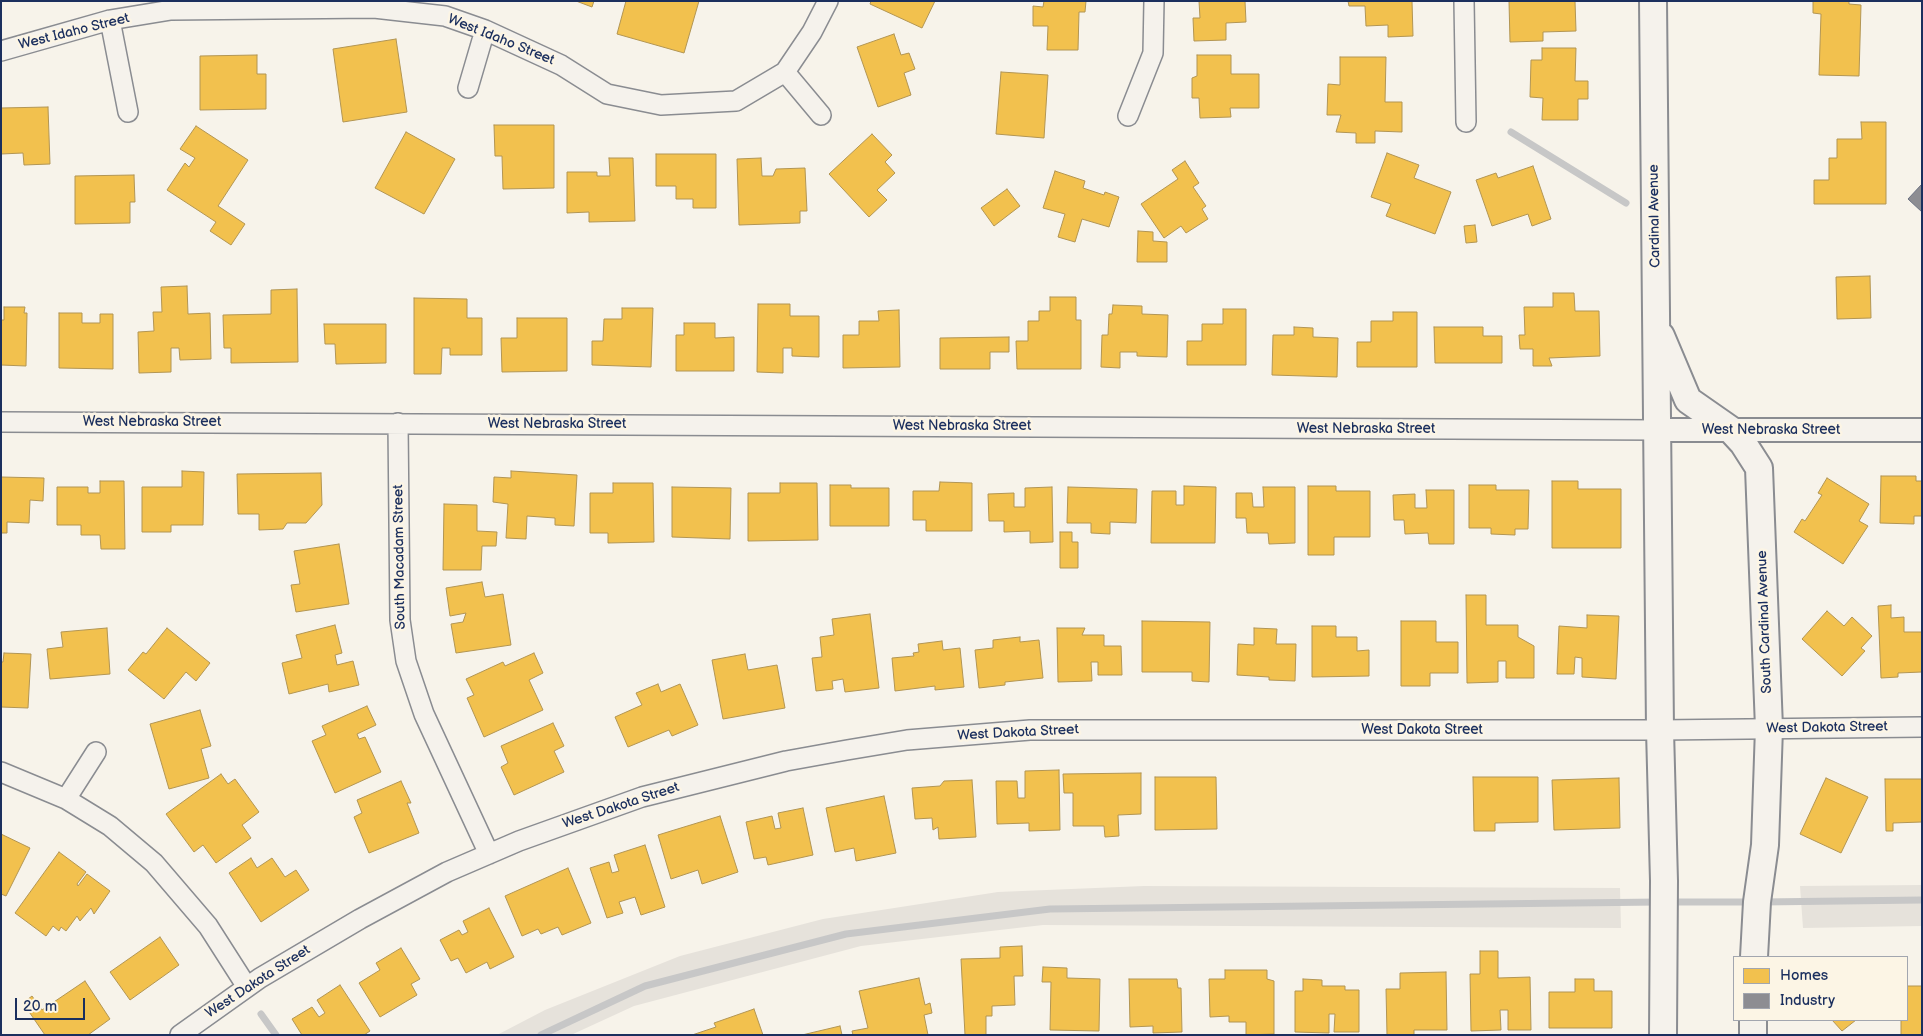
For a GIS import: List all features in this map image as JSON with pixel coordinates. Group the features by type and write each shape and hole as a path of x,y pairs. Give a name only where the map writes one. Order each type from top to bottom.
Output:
{"main road":[{"name":"Cardinal Avenue","path":"1653,1 1658,430"},
{"name":"South Cardinal Avenue","path":"1656,325 1688,400 1731,430 1743,443 1759,468 1769,728 1765,846 1757,902 1754,956"},
{"path":"1658,430 1660,730 1664,881 1663,1035"},
{"path":"1753,1021 1753,1035"}],"street":[{"name":"West Idaho Street","path":"1,51 110,20 171,10 374,8 445,16 485,30 561,65 606,94 661,105 736,101 785,72 812,32 828,1"},
{"path":"1128,116 1153,53 1154,1"},
{"path":"1464,1 1466,122"},
{"path":"110,20 128,112"},
{"path":"468,88 485,30"},
{"path":"785,72 821,115"},
{"name":"West Nebraska Street","path":"1,422 1922,430"},
{"name":"South Macadam Street","path":"398,423 400,620 406,661 424,714 489,854"},
{"name":"West Dakota Street","path":"180,1035 247,988 360,919 447,872 562,824 642,797 786,762 907,740 1030,730 1660,730 1922,727"},
{"path":"66,799 96,752"},
{"path":"1,772 66,799 110,826 154,863 208,926 247,988"}],"shaded area":[{"path":"1922,885 1922,926 1803,928 1800,886"},
{"path":"1144,886 1620,888 1621,928 1043,925 861,946 634,1006 571,1035 497,1035 545,1010 680,956 823,919 998,892"}],"building: Homes":[{"path":"576,1 594,1 592,7"},
{"path":"626,1 699,1 684,53 617,34"},
{"path":"871,1 935,1 922,28 870,4"},
{"path":"1044,1 1086,1 1085,12 1079,12 1078,50 1047,50 1048,26 1033,26 1033,6 1043,7"},
{"path":"1199,1 1245,1 1246,22 1226,23 1226,40 1194,41 1193,18 1200,18"},
{"path":"1348,1 1412,1 1413,36 1388,37 1388,25 1366,26 1365,6 1349,6"},
{"path":"1509,1 1575,1 1576,31 1543,32 1543,41 1510,42"},
{"path":"1813,1 1849,1 1849,4 1861,5 1859,76 1819,75 1821,14 1813,13"},
{"path":"894,34 901,55 909,53 915,69 904,73 911,95 878,107 857,47"},
{"path":"396,39 407,112 343,122 333,49"},
{"path":"1542,48 1576,48 1575,81 1588,81 1588,99 1578,99 1578,120 1542,120 1543,98 1530,97 1531,60 1542,60"},
{"path":"257,55 257,74 266,74 266,109 200,110 200,56"},
{"path":"1197,55 1231,55 1231,74 1259,74 1259,108 1230,108 1231,117 1200,118 1199,98 1192,98 1192,78 1197,76"},
{"path":"1340,57 1386,57 1385,102 1402,102 1402,132 1375,131 1375,143 1356,143 1356,133 1336,132 1341,115 1327,115 1328,84 1340,85"},
{"path":"1001,72 1048,75 1044,138 996,134"},
{"path":"48,107 50,164 24,165 23,153 1,154 1,108"},
{"path":"1861,122 1886,122 1886,204 1814,204 1814,180 1829,180 1829,158 1837,158 1837,139 1862,139"},
{"path":"494,125 554,125 554,188 503,189 502,156 495,156"},
{"path":"196,126 248,160 218,206 245,224 231,245 210,231 216,222 167,190 185,163 189,167 195,158 180,149"},
{"path":"406,132 455,159 424,214 375,188"},
{"path":"872,134 892,155 885,162 895,173 877,190 887,200 869,217 829,174"},
{"path":"1387,153 1419,165 1414,178 1451,192 1435,234 1386,216 1391,204 1371,197"},
{"path":"656,154 716,154 716,208 693,208 693,199 676,199 676,186 656,186"},
{"path":"609,158 633,158 635,221 589,222 589,212 567,213 567,172 597,172 597,176 610,176"},
{"path":"761,158 762,176 773,176 776,169 805,168 807,211 800,211 800,223 739,225 737,159"},
{"path":"1185,161 1199,183 1193,187 1206,206 1202,209 1208,219 1186,233 1181,226 1164,238 1141,204 1178,179 1172,170"},
{"path":"1533,166 1551,219 1532,226 1528,214 1492,226 1476,180 1496,173 1498,178"},
{"path":"1055,171 1085,181 1083,188 1104,195 1105,192 1119,197 1109,227 1082,219 1075,242 1058,237 1065,214 1043,208"},
{"path":"134,175 135,202 130,202 130,223 75,224 75,176"},
{"path":"1007,189 1020,206 994,226 981,208"},
{"path":"1475,225 1477,242 1466,243 1464,226"},
{"path":"1138,231 1153,232 1153,241 1167,242 1167,262 1137,262"},
{"path":"1870,276 1871,318 1837,319 1836,277"},
{"path":"187,286 188,314 210,313 211,359 180,360 179,348 171,348 171,372 139,373 138,332 154,331 153,312 162,312 161,287"},
{"path":"297,289 298,362 231,363 231,348 224,348 223,315 271,314 271,290"},
{"path":"1553,293 1574,293 1575,311 1599,311 1600,356 1549,358 1552,366 1533,366 1533,349 1520,349 1519,335 1525,335 1524,307 1553,307"},
{"path":"1050,297 1076,297 1076,320 1081,320 1081,369 1017,369 1016,341 1028,341 1028,321 1039,321 1039,311 1050,311"},
{"path":"414,298 467,299 467,318 482,318 482,355 450,355 450,348 442,348 441,374 414,374"},
{"path":"758,304 790,304 790,316 819,316 819,357 792,356 792,348 783,348 783,373 757,372"},
{"path":"1113,305 1142,306 1142,314 1168,315 1167,357 1137,356 1137,352 1120,352 1120,368 1101,367 1102,335 1108,335 1109,314 1112,314"},
{"path":"4,307 25,307 24,313 27,313 26,366 1,365 1,320 4,320"},
{"path":"622,308 653,308 651,367 592,365 592,341 603,341 604,319 622,319"},
{"path":"1223,309 1246,309 1246,365 1187,365 1187,341 1202,341 1202,324 1223,324"},
{"path":"899,310 900,367 843,368 843,335 859,335 859,321 879,321 878,311"},
{"path":"1393,312 1417,312 1417,367 1357,367 1357,342 1371,342 1371,321 1393,321"},
{"path":"59,313 82,313 82,323 100,323 100,314 113,314 113,369 59,368"},
{"path":"517,318 567,318 567,371 502,372 501,338 517,338"},
{"path":"684,323 715,323 715,338 734,337 734,371 676,371 676,335 684,335"},
{"path":"324,324 386,324 386,363 336,364 335,344 325,344"},
{"path":"1294,327 1313,328 1313,337 1338,338 1337,377 1272,375 1273,335 1294,335"},
{"path":"1434,327 1483,327 1483,336 1502,336 1502,363 1435,363"},
{"path":"1009,337 1009,352 990,352 990,369 940,369 940,338"},
{"path":"182,471 204,472 203,525 171,525 171,532 142,532 142,487 182,487"},
{"path":"511,471 577,475 574,526 555,525 555,518 527,516 526,539 506,538 508,504 493,502 494,477 511,478"},
{"path":"321,473 322,505 306,523 287,523 283,529 259,530 259,514 238,514 237,474"},
{"path":"1881,476 1916,476 1916,481 1922,481 1922,516 1914,516 1914,524 1880,523"},
{"path":"1,477 44,478 43,501 30,500 29,523 7,522 7,533 1,533"},
{"path":"1827,478 1869,504 1859,521 1868,526 1843,564 1794,532 1802,519 1805,521 1822,495 1818,493"},
{"path":"100,481 124,481 125,549 101,549 100,535 81,535 81,525 57,525 57,487 88,487 88,493 100,493"},
{"path":"1552,481 1578,481 1578,489 1621,489 1621,548 1552,548"},
{"path":"940,482 972,483 972,531 926,531 926,520 913,520 913,491 939,491"},
{"path":"613,483 653,483 654,542 608,543 608,533 590,533 590,493 613,493"},
{"path":"780,483 817,483 818,540 748,541 748,493 780,493"},
{"path":"830,485 851,485 851,488 889,488 889,526 830,526"},
{"path":"1469,485 1496,485 1496,490 1529,490 1528,529 1515,529 1515,535 1491,534 1491,528 1469,528"},
{"path":"1184,486 1216,487 1215,543 1151,543 1152,491 1176,491 1176,505 1184,505"},
{"path":"1308,486 1336,486 1336,491 1370,491 1370,537 1334,537 1334,555 1308,555"},
{"path":"672,487 731,488 730,539 672,537"},
{"path":"1052,487 1053,542 1030,543 1030,531 1004,532 1004,521 989,521 988,494 1014,493 1014,507 1025,507 1025,488"},
{"path":"1068,487 1137,489 1136,523 1110,522 1110,534 1091,533 1091,523 1067,523"},
{"path":"1263,487 1295,487 1295,543 1269,544 1268,533 1247,533 1246,518 1236,518 1236,493 1252,493 1253,507 1264,507"},
{"path":"1426,490 1454,490 1454,544 1429,544 1428,533 1405,534 1404,520 1394,520 1393,495 1415,494 1415,508 1427,508"},
{"path":"444,504 477,505 477,531 497,532 496,546 482,546 481,570 443,570"},
{"path":"1060,532 1072,532 1072,542 1078,542 1078,568 1060,568"},
{"path":"339,544 349,604 296,612 291,585 300,584 294,551"},
{"path":"482,582 485,597 503,594 511,645 456,653 451,624 463,622 466,613 450,616 446,588"},
{"path":"1466,595 1486,595 1486,625 1518,625 1518,637 1534,646 1534,678 1506,678 1506,661 1498,661 1498,682 1467,683"},
{"path":"1891,605 1891,618 1904,617 1904,632 1922,632 1922,672 1898,673 1898,677 1881,678 1878,606"},
{"path":"1827,611 1844,626 1852,617 1872,636 1861,648 1865,651 1842,676 1802,639"},
{"path":"870,614 879,688 845,692 843,679 832,681 833,689 816,691 812,658 822,657 820,637 834,635 832,619"},
{"path":"1587,615 1619,616 1616,679 1582,677 1582,658 1575,657 1574,674 1557,674 1559,626 1587,628"},
{"path":"1142,621 1210,622 1209,682 1192,681 1192,672 1142,672"},
{"path":"1401,621 1436,621 1436,642 1458,642 1458,673 1430,673 1430,686 1401,686"},
{"path":"335,625 342,653 335,655 337,665 353,661 359,685 329,692 328,684 289,694 282,663 302,658 296,635"},
{"path":"1312,626 1336,626 1336,637 1357,637 1357,651 1369,650 1369,676 1312,677"},
{"path":"107,628 110,674 50,679 47,649 63,647 61,632"},
{"path":"167,628 210,663 196,681 186,672 164,699 128,670 143,652 146,654"},
{"path":"1057,628 1085,628 1082,635 1104,635 1104,646 1121,646 1122,675 1098,675 1098,662 1091,662 1092,681 1058,682"},
{"path":"1254,628 1277,629 1276,644 1296,644 1295,681 1269,680 1269,677 1237,675 1238,644 1254,645"},
{"path":"1020,637 1020,642 1039,640 1043,678 1005,682 1005,685 979,688 975,650 993,648 993,640"},
{"path":"942,641 943,650 960,648 964,687 935,690 935,686 895,691 892,658 914,656 913,653 919,652 918,644"},
{"path":"4,653 31,654 28,708 1,707 1,662 3,662"},
{"path":"534,653 543,673 529,680 543,710 484,737 467,698 474,695 466,679 503,662 505,666"},
{"path":"745,654 748,670 777,665 785,708 723,719 712,660"},
{"path":"658,684 661,692 680,684 698,725 672,736 669,730 628,747 615,717 642,705 636,693"},
{"path":"367,706 376,725 357,734 359,739 365,737 381,772 335,793 312,741 326,735 322,726"},
{"path":"200,710 211,746 201,749 209,778 169,789 150,724"},
{"path":"553,723 564,746 554,751 564,772 514,795 501,767 508,763 501,746"},
{"path":"1059,770 1060,830 1029,831 1029,823 997,824 996,781 1017,781 1018,798 1025,798 1025,771"},
{"path":"1141,773 1141,814 1118,815 1119,836 1105,837 1104,826 1073,826 1073,793 1064,793 1063,774"},
{"path":"221,774 228,784 235,779 259,812 242,825 251,838 216,863 203,845 194,852 166,814"},
{"path":"1155,777 1216,777 1217,829 1155,830"},
{"path":"1473,777 1538,777 1538,822 1495,823 1495,831 1474,831"},
{"path":"1619,778 1620,828 1554,830 1552,780"},
{"path":"1826,778 1868,797 1841,853 1800,834"},
{"path":"1885,779 1922,779 1922,822 1893,823 1893,831 1886,831"},
{"path":"972,780 976,837 939,839 938,827 933,830 932,818 915,819 912,788 940,786 944,781"},
{"path":"401,781 411,803 407,803 419,833 369,853 354,817 362,813 357,800"},
{"path":"884,796 896,853 856,861 854,848 835,852 826,808"},
{"path":"803,808 813,855 768,865 766,857 754,859 746,822 772,816 775,829 781,828 778,813"},
{"path":"720,816 738,872 702,884 698,870 671,879 658,835"},
{"path":"1,834 30,848 6,896 1,894"},
{"path":"645,845 665,907 641,915 635,897 619,902 623,913 607,918 590,868 609,862 612,873 619,871 614,855"},
{"path":"59,852 86,872 77,884 78,886 87,874 110,891 94,914 91,908 80,921 77,916 66,931 61,927 59,931 53,926 46,936 15,913"},
{"path":"251,858 257,868 272,858 285,877 296,870 309,890 261,922 229,873"},
{"path":"568,868 591,923 562,935 558,927 541,934 538,929 522,936 505,896"},
{"path":"489,908 514,957 490,969 487,962 466,973 458,958 451,961 440,940 459,930 462,935 468,932 463,921"},
{"path":"160,937 179,965 130,1000 110,972"},
{"path":"1022,946 1023,976 1014,976 1015,1005 992,1006 992,1016 986,1016 986,1035 965,1035 961,959 1000,958 1000,947"},
{"path":"401,948 420,979 411,984 417,995 380,1017 359,983 380,970 376,963"},
{"path":"1480,951 1498,951 1498,978 1530,977 1531,1030 1508,1030 1508,1010 1500,1010 1501,1030 1471,1031 1470,974 1480,974"},
{"path":"1043,967 1067,968 1067,978 1100,979 1099,1031 1050,1030 1051,982 1042,982"},
{"path":"1225,970 1267,970 1267,979 1274,981 1274,1034 1246,1035 1246,1022 1229,1022 1229,1016 1210,1017 1209,979 1225,979"},
{"path":"1446,972 1447,1030 1414,1030 1414,1035 1387,1035 1386,989 1400,989 1400,973"},
{"path":"919,978 925,1005 930,1003 932,1013 924,1015 928,1035 853,1035 852,1031 868,1028 859,991"},
{"path":"1129,979 1177,979 1178,988 1181,988 1182,1032 1153,1033 1153,1026 1130,1027"},
{"path":"1303,979 1322,980 1322,986 1345,986 1345,990 1359,990 1359,1032 1334,1032 1335,1014 1329,1014 1329,1033 1295,1032 1295,991 1303,991"},
{"path":"1575,979 1594,979 1594,991 1612,991 1612,1028 1549,1028 1549,992 1575,992"},
{"path":"85,981 110,1019 88,1035 45,1035 23,1003 32,996 42,1010"},
{"path":"340,985 370,1031 364,1035 302,1035 292,1019 312,1007 319,1017 325,1013 317,1000"},
{"path":"1908,986 1922,986 1922,1035 1901,1035 1901,1021 1908,1021"},
{"path":"754,1009 763,1035 692,1035 716,1027 714,1023"},
{"path":"1833,1021 1855,1021 1842,1031"},
{"path":"840,1026 842,1035 802,1035"}],"building: Industry":[{"path":"1922,184 1922,212 1908,199"}],"waterway":[{"path":"1511,132 1626,203"},
{"path":"1762,902 1922,900"},
{"path":"541,1035 645,986 846,934 1050,909 1659,902"},
{"path":"1670,902 1751,902"},
{"path":"261,1014 276,1035"}]}
